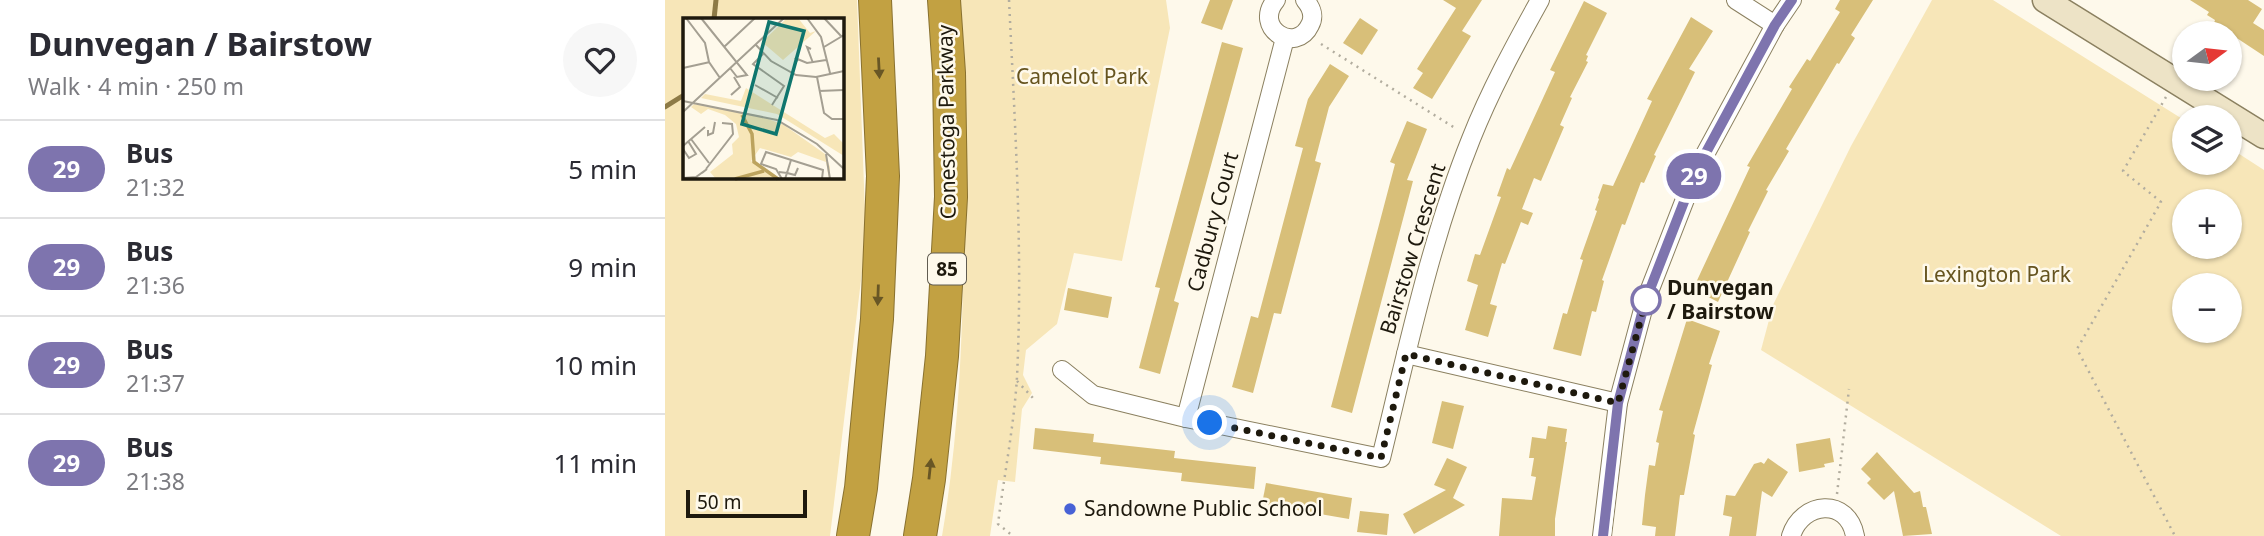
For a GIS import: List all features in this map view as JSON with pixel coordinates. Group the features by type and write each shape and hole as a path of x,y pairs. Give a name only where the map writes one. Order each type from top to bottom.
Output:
{"highway":[{"path":"853,536 862,488 877,320 883,176 875,0"},
{"name":"Conestoga Parkway","path":"920,536 942,356 951,197 949,73 944,0"}],"main road":[{"path":"2045,0 2172,79"},
{"path":"2192,91 2264,136"}],"street":[{"path":"1276,0 1269,12 1270,26 1285,38 1300,36 1310,27 1312,13 1305,0"},
{"name":"Bairstow Crescent","path":"1540,0 1470,142 1438,235 1406,354 1618,403"},
{"path":"1736,0 1775,25"},
{"path":"1602,536 1618,403 1645,302 1696,171 1775,25 1792,0"},
{"name":"Cadbury Court","path":"1186,418 1285,38"},
{"path":"1062,370 1093,395 1186,418 1381,458 1406,354"},
{"path":"1791,536 1800,517 1820,508 1835,510 1850,521 1855,536"}],"path":[{"path":"1009,0 1019,232 1017,381 998,524 1013,536"},
{"path":"1321,44 1455,128"},
{"path":"2172,88 2123,171 2161,202 2077,349 2175,536"},
{"path":"1017,381 1033,398"},
{"path":"1835,510 1849,390"}],"green space":[{"path":"665,0 857,0 866,239 830,536 665,536"},
{"name":"Camelot Park","path":"961,0 1166,0 1170,28 1122,261 1074,253 1057,324 1026,350 1023,375 1032,393 1022,409 1015,482 998,480 990,536 942,536 958,403 961,336"},
{"name":"Lexington Park","path":"1932,0 1993,0 2172,112 2172,175 2242,175 2242,156 2264,170 2264,536 2061,536 1761,350 1773,305 1851,146"}],"building":[{"path":"1210,0 1233,0 1222,30 1201,23"},
{"path":"1443,0 1482,0 1462,31 1471,36 1432,99 1413,88 1423,73 1417,69 1456,8"},
{"path":"1840,0 1873,0 1851,35 1855,38 1786,149 1789,151 1766,190 1768,191 1718,302 1693,289 1750,167 1747,166 1792,89 1789,87 1807,59 1810,61 1840,12 1835,9"},
{"path":"2190,0 2248,0 2262,9 2253,23 2264,30 2264,56 2242,41 2242,21 2215,21 2207,15 2209,12"},
{"path":"1584,1 1607,13 1586,55 1588,62 1570,97 1572,98 1560,125 1564,127 1541,181 1534,178 1522,209 1533,213 1528,225 1521,222 1505,264 1502,263 1490,304 1497,306 1488,337 1465,330 1478,285 1467,281 1475,254 1480,255 1501,197 1497,196 1507,168 1510,170 1555,72 1550,70"},
{"path":"1691,17 1713,31 1689,69 1695,72 1654,155 1656,156 1644,183 1641,182 1625,225 1622,224 1602,280 1604,281 1596,312 1592,311 1581,356 1553,349 1563,313 1567,314 1583,260 1580,259 1597,211 1595,210 1603,184 1613,186 1652,101 1647,99"},
{"path":"1360,18 1378,30 1362,55 1343,43"},
{"path":"1222,42 1243,48 1174,301 1179,303 1160,374 1139,368 1160,288 1155,287"},
{"path":"1330,64 1349,76 1329,107 1315,161 1321,163 1281,314 1274,313 1253,393 1232,387 1251,316 1258,318 1303,148 1295,146 1308,99"},
{"path":"1407,121 1427,129 1407,180 1413,181 1352,413 1331,407 1395,164 1390,162"},
{"path":"1068,288 1112,297 1108,318 1064,310"},
{"path":"1687,319 1720,331 1709,364 1712,365 1693,434 1695,435 1684,495 1680,495 1675,536 1655,536 1656,527 1642,525 1649,465 1655,466 1659,443 1656,442 1663,411 1659,410"},
{"path":"1442,401 1464,406 1453,449 1432,443"},
{"path":"1548,426 1567,429 1555,536 1499,536 1502,498 1532,500 1536,477 1531,476 1534,458 1529,458 1532,437 1546,439"},
{"path":"1035,428 1094,434 1093,442 1175,451 1174,458 1256,467 1254,489 1181,481 1182,473 1100,464 1101,457 1033,449"},
{"path":"1830,438 1834,462 1824,464 1825,467 1799,472 1796,444"},
{"path":"1877,452 1914,493 1920,491 1932,534 1903,536 1894,491 1884,500 1867,483 1871,479 1861,469"},
{"path":"1447,458 1467,467 1453,498 1465,505 1414,534 1403,514 1446,490 1434,485"},
{"path":"1768,458 1788,472 1772,497 1762,491 1756,536 1729,536 1732,517 1723,515 1726,495 1735,496 1754,464 1764,464"},
{"path":"1266,483 1352,498 1349,519 1262,504"},
{"path":"1360,511 1389,514 1387,535 1357,532"}],"waterway":[{"path":"714,18 716,0"},
{"path":"665,107 683,96"}],"bus line":[{"name":"29","path":"1603,536 1618,403 1645,302 1696,171 1775,25 1792,0"}],"place":[{"name":"Dunvegan / Bairstow","path":"1646,300"},
{"name":"Sandowne Public School","path":"1070,509"}],"route":[{"path":"1210,423 1381,458 1406,354 1618,403 1646,300"}]}
